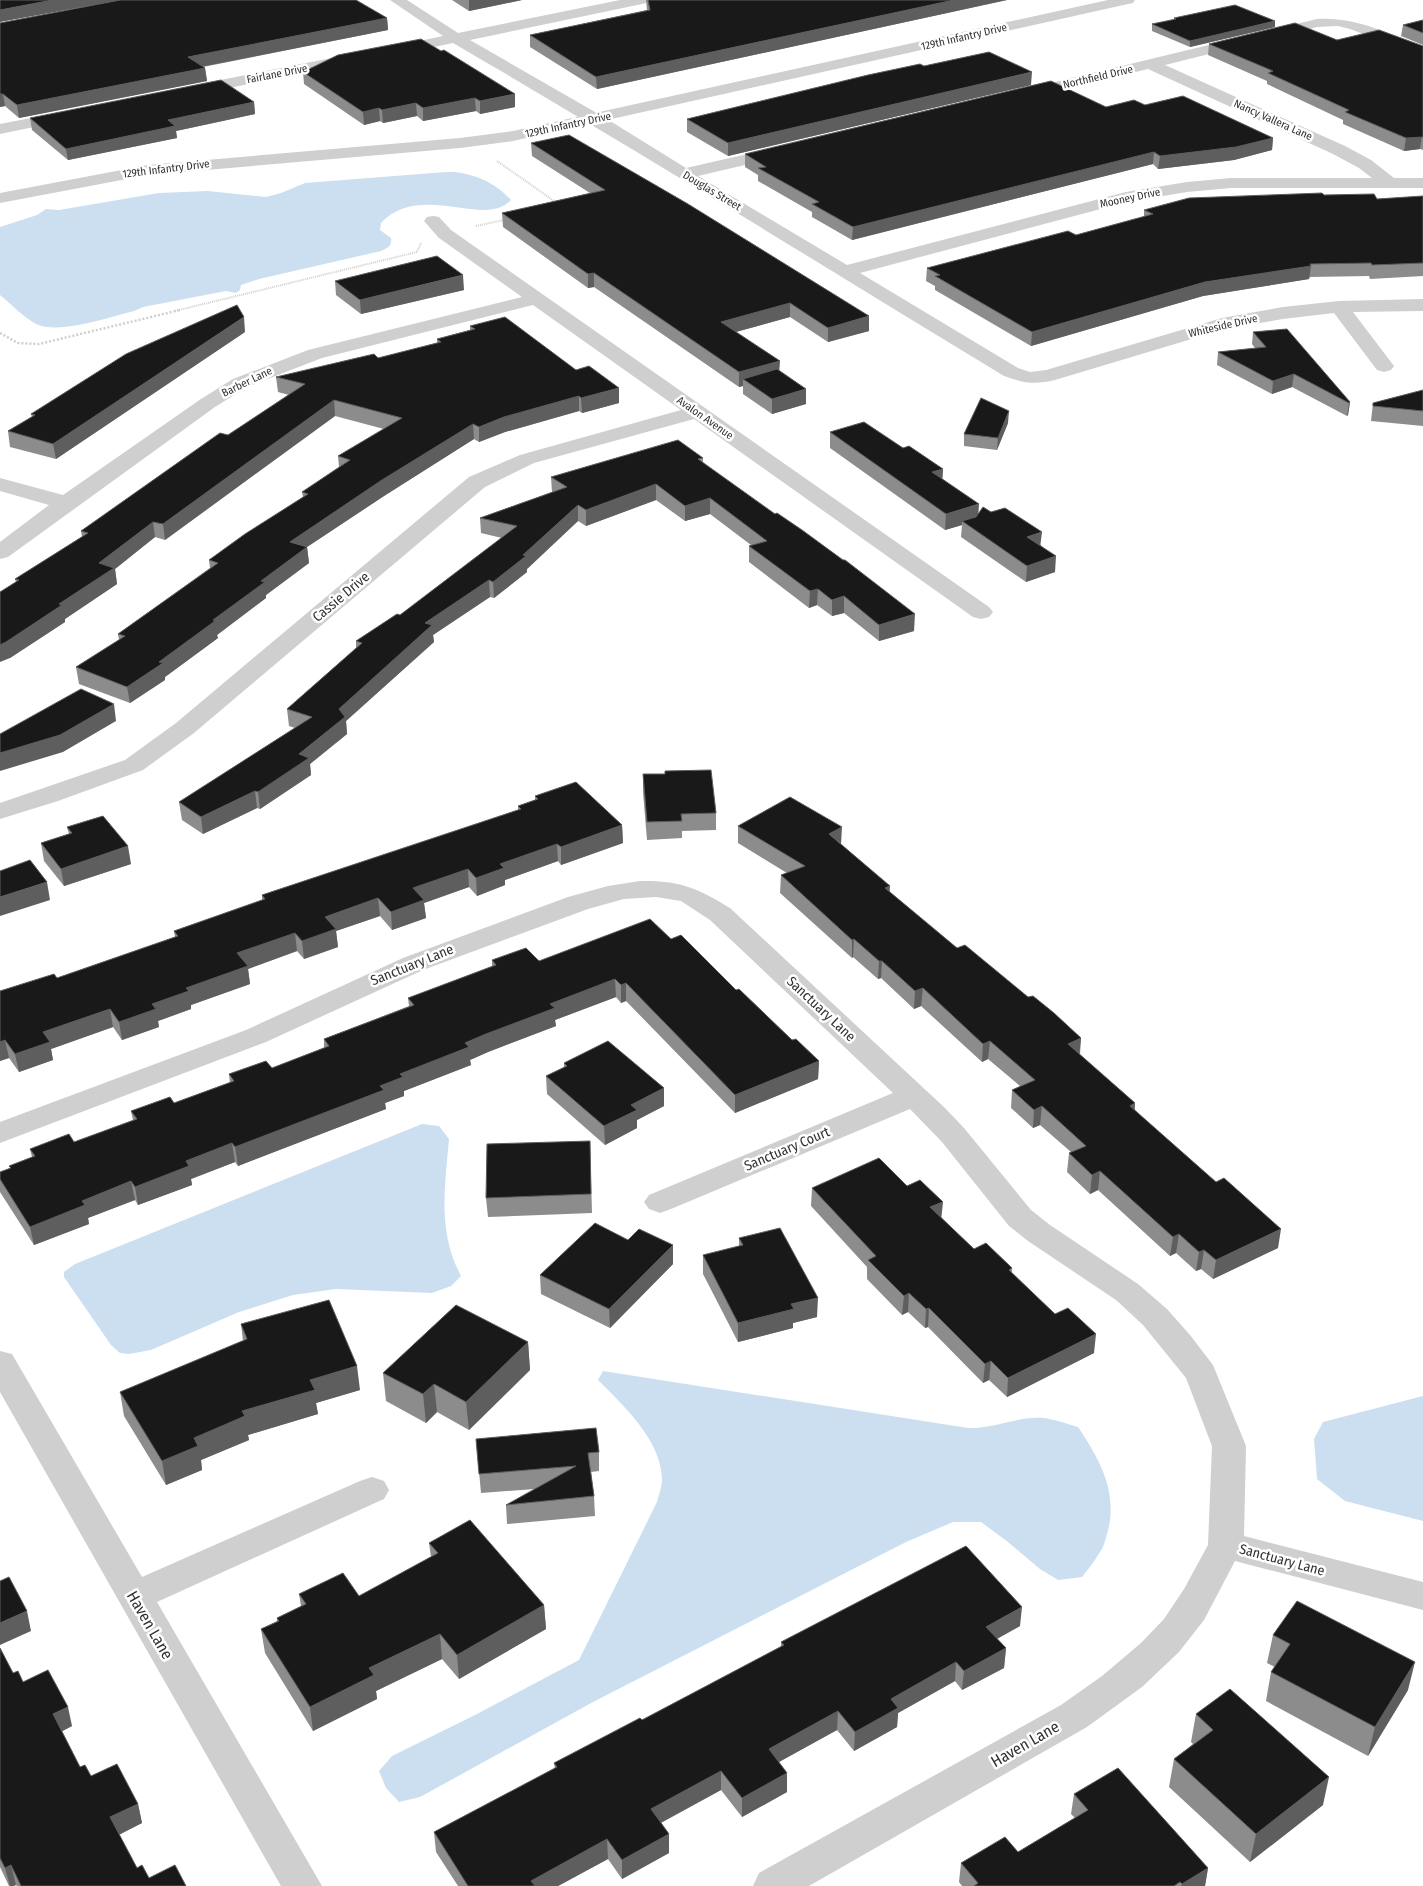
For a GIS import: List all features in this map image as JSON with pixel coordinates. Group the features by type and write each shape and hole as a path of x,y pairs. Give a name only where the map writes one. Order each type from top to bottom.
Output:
{"street":[{"name":"Douglas Street","path":"397,0 456,38 596,119 683,174 1011,372 1028,378"},
{"name":"Fairlane Drive","path":"175,94 642,0"},
{"name":"129th Infantry Drive","path":"0,198 148,170 460,143 514,136 1128,0"},
{"name":"Northfield Drive","path":"1008,98 1318,23 1338,22 1354,25 1423,52"},
{"name":"Nancy Vallera Lane","path":"1151,64 1340,150 1365,164 1391,184"},
{"path":"0,129 78,114"},
{"path":"683,174 798,147"},
{"name":"Mooney Drive","path":"845,271 1126,197 1231,183 1423,183"},
{"name":"Avalon Avenue","path":"439,227 536,299 695,412 981,612"},
{"name":"Barber Lane","path":"0,552 208,403 240,383 315,354 536,299"},
{"name":"Whiteside Drive","path":"1028,378 1048,376 1222,324 1283,312 1339,307 1423,305"},
{"path":"1339,307 1384,366"},
{"name":"Cassie Drive","path":"0,811 49,796 134,765 184,728 477,482 528,459 695,412"},
{"path":"0,484 66,503"},
{"name":"Sanctuary Lane","path":"0,1133 256,1036 413,964 588,899 646,889 667,890 686,894 720,914 914,1096 953,1135 1020,1218 1039,1233 1127,1292 1155,1317 1178,1343 1201,1374 1229,1446 1226,1545 1423,1596"},
{"name":"Sanctuary Court","path":"660,1202 914,1096"},
{"name":"Haven Lane","path":"0,1363 302,1886"},
{"path":"134,1596 372,1490"},
{"name":"Haven Lane","path":"773,1886 1074,1716 1113,1690 1177,1629 1198,1597 1226,1545"}],"path":[{"path":"492,158 555,200 557,203 553,207"},
{"path":"0,333 8,341 16,344 39,344 417,252 423,239 439,227 508,219"}],"water":[{"path":"446,172 464,173 482,179 497,188 511,200 500,208 485,210 432,205 414,206 397,211 381,223 380,230 391,238 391,243 386,249 381,251 259,279 241,285 240,290 236,293 226,291 143,307 84,324 46,327 36,324 0,295 0,227 37,215 46,209 59,210 159,193 208,191 266,197 305,183"},
{"path":"422,1124 439,1126 449,1139 444,1209 448,1242 461,1276 451,1286 432,1293 336,1289 293,1295 239,1312 151,1350 129,1354 120,1353 111,1345 64,1277 64,1272 75,1264"},
{"path":"603,1371 968,1428 987,1427 1034,1418 1052,1419 1078,1427 1094,1452 1109,1491 1110,1519 1104,1543 1096,1559 1082,1577 1058,1580 1040,1569 981,1522 953,1522 906,1542 593,1702 420,1797 399,1802 386,1788 379,1771 392,1756 579,1660 657,1502 662,1479 655,1451 648,1437 629,1412 598,1380"},
{"path":"1423,1396 1423,1521 1345,1501 1317,1479 1314,1439 1323,1422"}],"building":[{"path":"0,0 53,0 0,10"},
{"path":"120,0 356,0 387,18 188,57 205,68 17,105 3,94 0,94 0,23"},
{"path":"648,0 954,0 596,77 530,35 650,10"},
{"path":"1235,5 1275,21 1190,41 1152,24 1176,19 1174,18"},
{"path":"1423,20 1423,33 1403,25"},
{"path":"1295,23 1337,40 1379,30 1423,46 1423,137 1406,138 1345,112 1349,110 1268,73 1273,71 1209,44"},
{"path":"421,39 441,51 444,50 515,94 480,101 475,98 423,108 416,103 363,112 303,72 338,55"},
{"path":"989,52 1032,72 728,143 687,119 868,75 920,64 924,66"},
{"path":"221,80 254,102 168,120 175,126 66,149 30,118"},
{"path":"1051,81 1106,107 1134,100 1145,105 1183,96 1273,138 1236,147 1160,156 1154,152 853,227 812,204 819,202 758,168 766,167 745,154"},
{"path":"569,135 688,204 869,316 828,328 790,303 721,322 780,361 739,372 594,273 588,274 502,213 605,190 531,143"},
{"path":"1322,193 1324,195 1374,194 1377,199 1423,196 1423,263 1372,265 1371,263 1310,264 1311,266 1205,282 1032,332 935,276 940,275 927,268 1068,231 1076,235 1153,214 1144,210 1189,198"},
{"path":"437,256 463,275 360,300 335,281"},
{"path":"237,305 244,317 53,444 8,431 35,415 31,414 126,354"},
{"path":"505,317 576,370 589,366 619,388 581,398 579,396 504,417 479,427 473,424 382,480 290,542 307,547 261,581 265,582 213,620 215,621 159,662 163,663 127,687 76,667 125,636 118,634 218,563 209,560 245,534 308,494 302,492 350,460 338,456 402,418 334,400 163,524 153,522 99,563 114,568 59,604 62,605 0,645 0,592 19,580 15,579 88,533 81,531 220,433 228,435 305,384 276,377 374,354 378,358 441,342 437,339 475,329 470,326"},
{"path":"1287,329 1349,403 1294,374 1273,381 1218,352 1266,347 1253,332"},
{"path":"777,369 806,389 772,399 743,379"},
{"path":"1423,390 1423,411 1373,406 1373,403"},
{"path":"981,398 1009,411 998,438 964,434"},
{"path":"864,422 903,448 909,446 943,469 932,472 979,504 946,514 830,432"},
{"path":"678,440 703,458 698,459 775,514 777,513 845,560 915,614 879,625 844,596 832,600 818,589 810,591 749,546 767,541 710,498 685,506 656,484 586,510 578,505 523,555 526,556 493,582 489,580 425,623 432,625 339,709 345,717 299,754 309,758 258,792 255,791 201,817 179,802 312,717 287,709 362,643 356,641 397,614 400,615 517,526 480,518 567,487 551,477"},
{"path":"983,507 991,512 1005,508 1042,532 1027,537 1056,556 1027,566 962,521 976,517"},
{"path":"81,689 114,704 60,735 0,753 0,734"},
{"path":"711,770 716,813 681,814 682,821 647,822 643,774 665,774 665,771"},
{"path":"576,782 622,825 561,847 557,844 500,864 504,868 476,878 468,869 413,888 424,900 391,912 378,898 325,917 336,929 302,941 295,933 237,953 248,966 186,988 189,991 152,1004 156,1009 119,1022 110,1009 43,1032 50,1042 15,1054 5,1040 0,1042 0,991 54,974 57,978 178,936 174,931 265,899 262,895 521,809 518,806 538,799 535,796"},
{"path":"790,797 842,827 829,834 890,886 885,888 957,948 965,945 1028,997 1033,996 1054,1013 1081,1038 1068,1044 1135,1103 1130,1106 1216,1182 1224,1178 1281,1229 1216,1260 1204,1250 1199,1252 1179,1234 1173,1237 1100,1171 1092,1175 1069,1153 1086,1146 1042,1106 1034,1110 1012,1090 1035,1080 990,1041 983,1044 923,988 915,991 882,961 879,961 854,939 852,940 781,875 805,866 738,826"},
{"path":"103,816 128,846 61,869 41,843 72,833 67,827"},
{"path":"30,860 47,882 0,897 0,871"},
{"path":"650,919 671,939 681,935 736,990 739,989 792,1040 796,1039 819,1061 735,1095 626,983 621,985 615,979 550,1004 555,1008 486,1034 465,1043 469,1047 400,1074 403,1077 380,1086 384,1090 235,1147 232,1143 186,1161 189,1166 135,1187 131,1181 82,1201 85,1205 30,1227 0,1179 0,1172 11,1168 9,1166 35,1156 30,1149 69,1134 74,1142 137,1119 131,1111 170,1097 174,1103 234,1081 229,1074 266,1061 272,1068 329,1046 324,1039 414,1005 408,998 496,965 492,960 526,948 539,961"},
{"path":"608,1041 664,1088 631,1105 637,1110 604,1126 546,1076 567,1066 564,1063"},
{"path":"590,1141 591,1194 486,1198 487,1144"},
{"path":"879,1158 907,1186 920,1180 943,1202 930,1207 974,1249 986,1243 1012,1268 1009,1270 1055,1314 1068,1308 1096,1334 1008,1378 991,1361 985,1364 929,1308 926,1309 909,1293 904,1296 868,1260 876,1256 812,1188"},
{"path":"595,1223 628,1240 639,1229 673,1245 609,1309 540,1275"},
{"path":"780,1228 818,1298 791,1304 794,1309 738,1323 703,1255 743,1245 739,1238"},
{"path":"329,1300 357,1366 310,1380 315,1390 242,1411 245,1416 194,1438 198,1446 162,1461 120,1392 247,1339 241,1324"},
{"path":"456,1305 528,1342 466,1402 434,1384 423,1394 383,1373"},
{"path":"596,1428 599,1452 588,1453 594,1496 506,1505 576,1466 479,1474 476,1439"},
{"path":"470,1520 544,1605 457,1655 440,1634 369,1668 374,1675 310,1707 261,1629 279,1621 277,1618 306,1604 299,1594 343,1573 359,1596 438,1553 429,1543"},
{"path":"966,1546 1022,1607 986,1627 1006,1648 964,1671 956,1662 891,1699 898,1708 855,1732 838,1711 769,1749 787,1773 742,1798 721,1771 651,1809 669,1834 622,1860 607,1839 531,1881 535,1886 468,1886 434,1832 557,1767 554,1763 640,1718 642,1720 784,1645 781,1642"},
{"path":"9,1577 27,1611 0,1623 0,1581"},
{"path":"1297,1601 1415,1662 1375,1727 1271,1672 1290,1644 1273,1635"},
{"path":"0,1648 13,1673 18,1671 23,1682 48,1670 68,1707 53,1714 80,1767 85,1765 91,1776 117,1764 138,1804 110,1817 137,1868 142,1865 149,1878 175,1865 186,1886 21,1886 11,1865 5,1868 0,1858"},
{"path":"1230,1689 1329,1777 1256,1834 1174,1759 1213,1730 1196,1714"},
{"path":"1118,1768 1208,1868 1182,1884 1180,1882 1174,1886 974,1886 978,1883 961,1863 1005,1837 1018,1852 1088,1810 1074,1794"}]}
